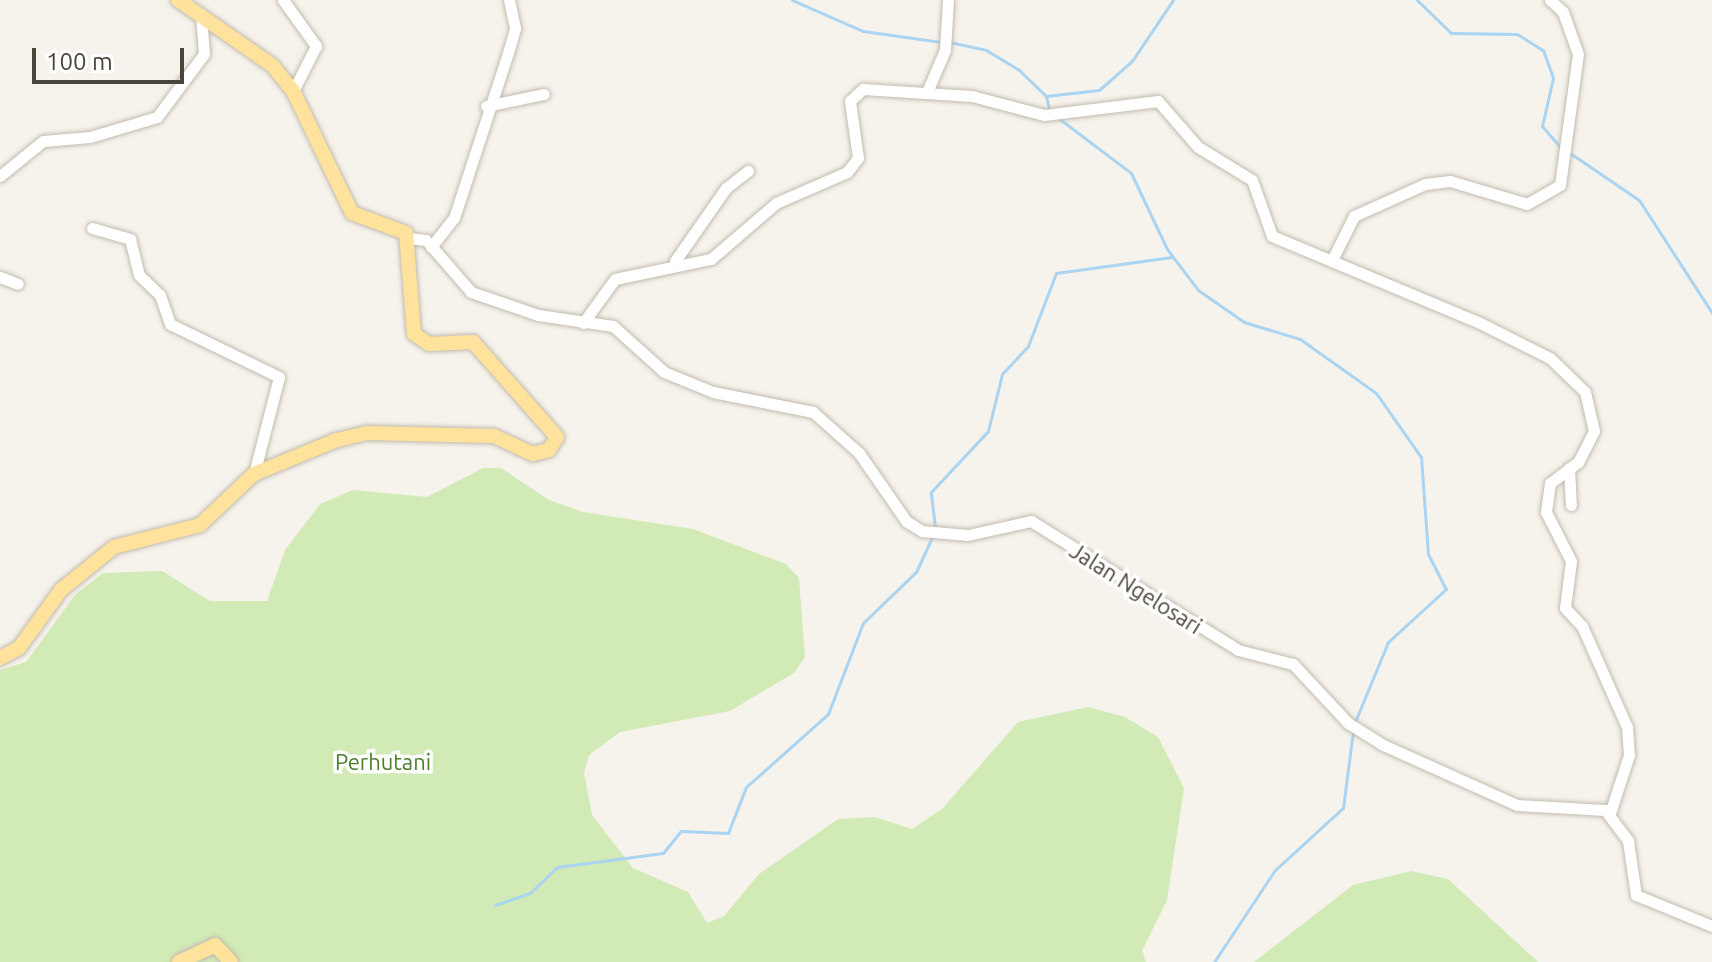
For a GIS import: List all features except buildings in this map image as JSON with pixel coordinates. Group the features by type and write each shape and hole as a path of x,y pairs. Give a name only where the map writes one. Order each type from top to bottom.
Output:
{"main road":[{"path":"0,658 19,648 61,590 96,560 137,538 200,525 254,474 367,433 494,436 533,454 552,446 556,428 479,346 466,339 429,344 414,334 407,304 409,238 352,213 293,91 273,66 201,13 178,0"},
{"path":"179,962 215,945 231,962"}],"street":[{"path":"283,0 316,46 293,91"},
{"path":"431,247 454,218 486,106 515,28 509,0"},
{"path":"927,92 945,50 948,0"},
{"path":"1333,258 1354,216 1399,193 1450,181 1527,204 1546,198 1567,167 1578,54 1563,12 1550,0"},
{"path":"0,176 43,141 90,137 157,117 204,54 201,13"},
{"path":"583,323 615,279 675,261 711,259 776,203 855,165 848,111 855,93 871,87 927,92 1044,115 1158,101 1198,147 1252,180 1272,236 1333,258 1478,322 1571,374 1594,417 1587,448 1550,483 1546,512 1571,561 1565,608 1582,626 1627,727 1629,755 1610,813 1628,841 1636,895 1712,926"},
{"path":"486,106 544,94"},
{"path":"675,261 726,188 748,171"},
{"path":"92,228 130,239 137,272 160,295 170,324 276,372 280,390 254,474"},
{"name":"Jalan Ngelosari","path":"409,238 431,247 471,292 622,331 650,362 713,392 813,412 859,453 906,521 922,531 939,535 1021,520 1042,526 1079,557 1217,638 1293,664 1352,727 1517,805 1610,813"},
{"path":"0,277 18,284"},
{"path":"1569,468 1571,505"}],"green space":[{"name":"Perhutani","path":"483,468 501,468 549,500 583,512 693,529 786,564 799,578 805,657 794,673 730,711 620,732 589,755 584,773 592,815 633,868 688,892 707,923 724,916 759,874 838,819 875,817 912,829 942,809 1018,722 1088,707 1125,717 1158,737 1184,788 1167,900 1142,951 1146,962 0,962 0,670 26,662 75,595 103,573 162,571 210,601 267,601 285,550 320,504 353,490 427,497"},
{"path":"1411,871 1448,879 1538,962 1254,962 1353,885"}],"waterway":[{"path":"792,0 863,31 941,42"},
{"path":"1046,96 1099,90 1132,61 1173,0"},
{"path":"1417,0 1451,33 1517,34 1543,50 1553,78 1542,126 1563,150"},
{"path":"949,42 986,50 1019,70 1046,96 1049,109"},
{"path":"1057,117 1131,173 1167,249 1198,290 1244,322 1300,339 1376,393 1421,457 1428,554 1446,589 1388,642 1354,724"},
{"path":"1570,153 1639,200 1712,313"},
{"path":"935,527 931,492 988,431 1002,374 1028,346 1056,273 1172,257"},
{"path":"495,905 530,893 557,867 663,853 681,831 728,833 746,787 828,714 863,623 916,572 933,535"},
{"path":"1214,962 1275,870 1343,808 1353,731"}]}
